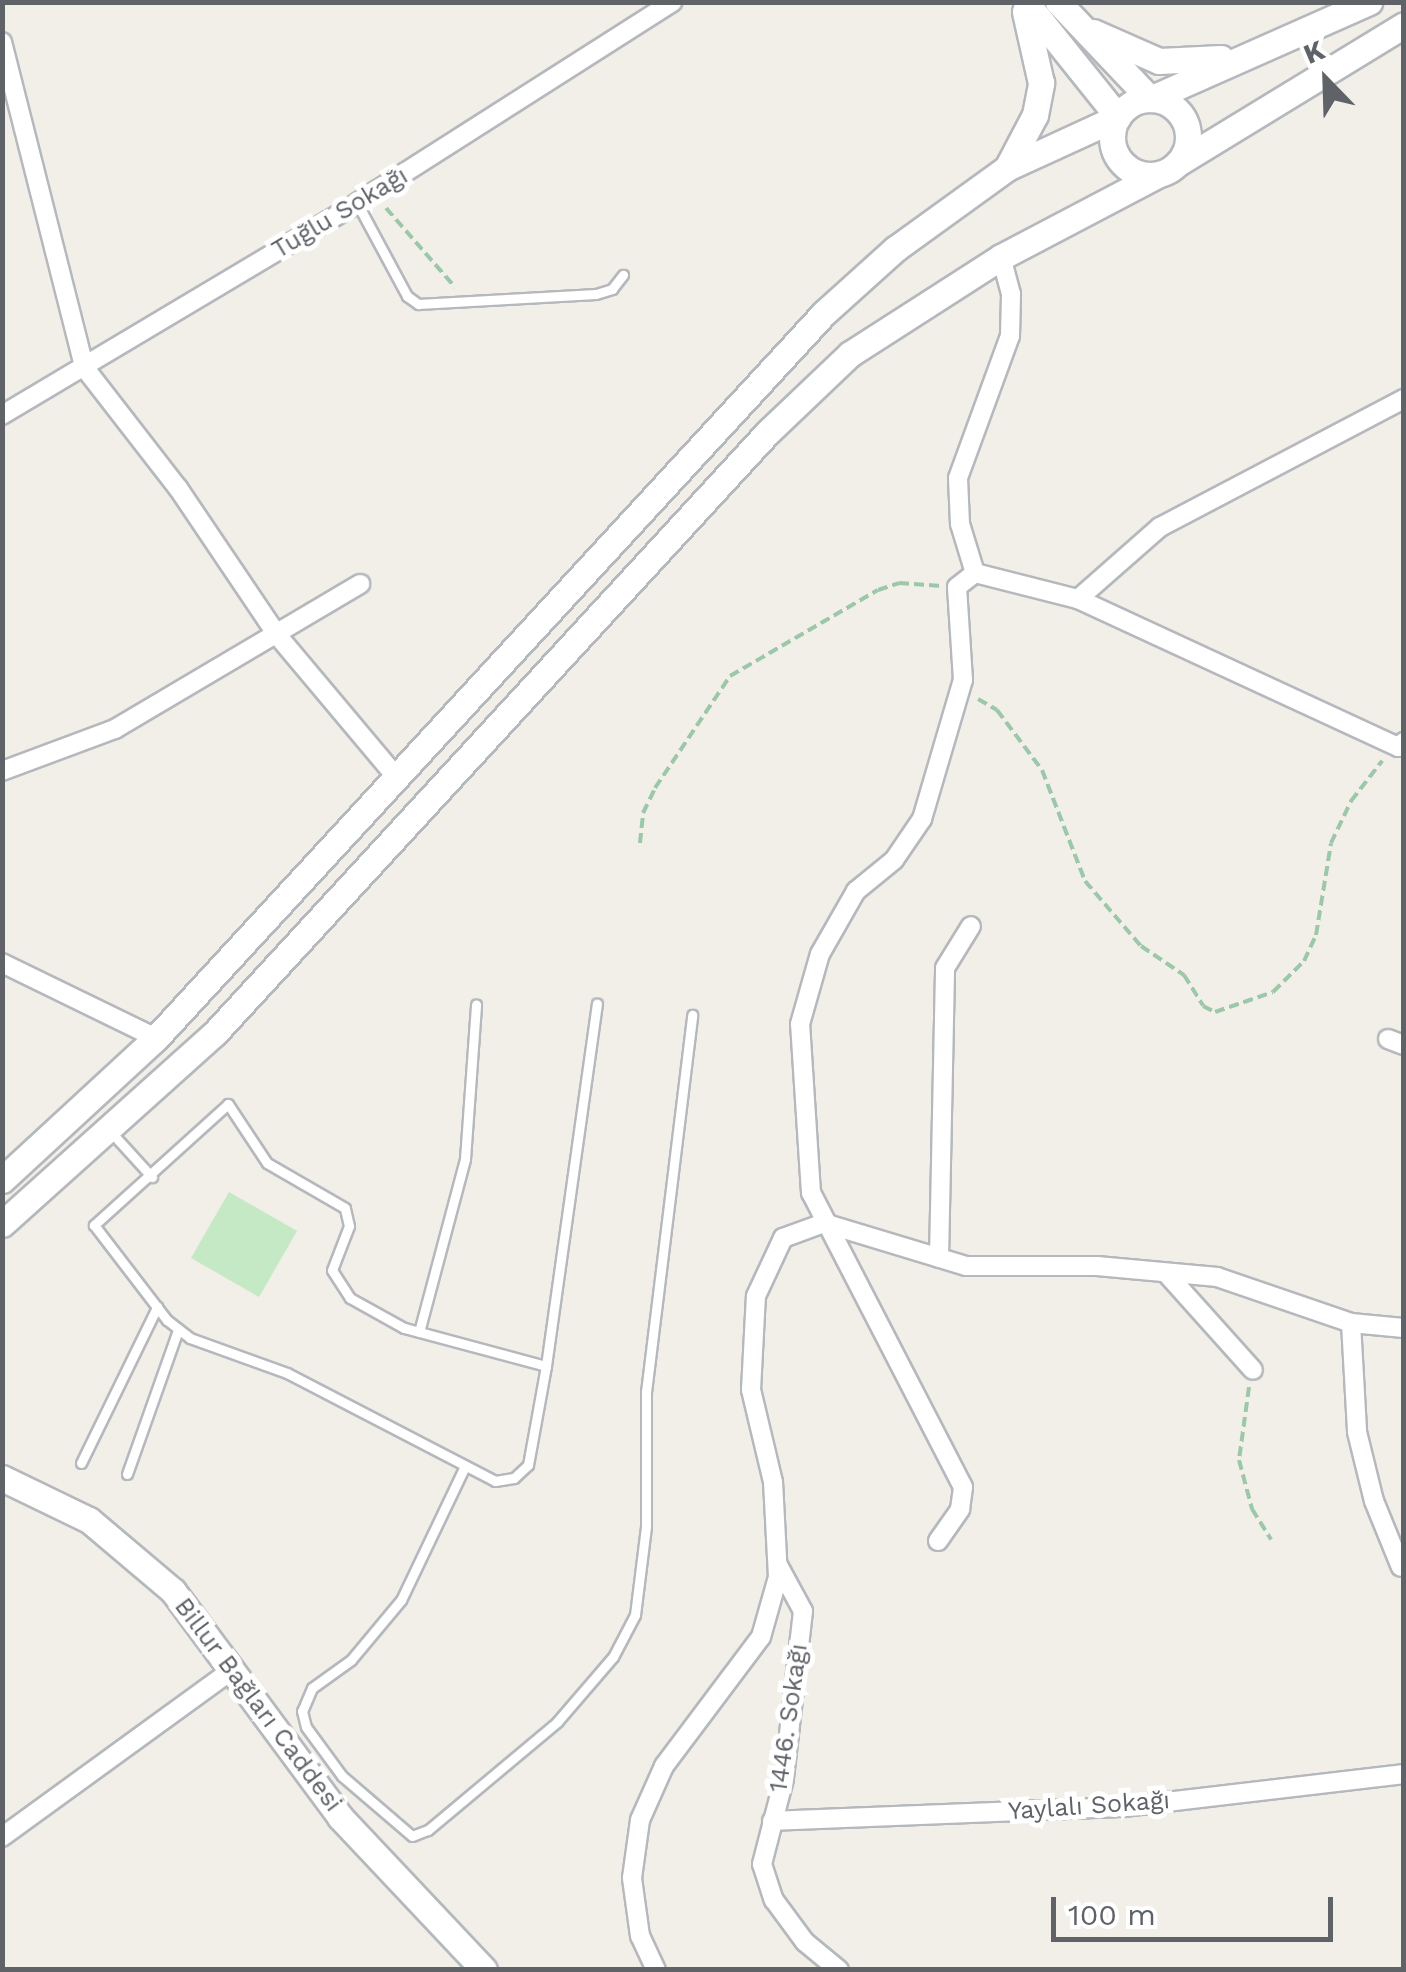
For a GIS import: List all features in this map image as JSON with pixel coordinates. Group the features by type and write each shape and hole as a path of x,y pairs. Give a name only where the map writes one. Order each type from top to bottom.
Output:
{"street":[{"name":"Tuğlu Sokağı","path":"2,416 357,203 672,2"},
{"path":"1007,168 1035,115 1042,83 1024,2"},
{"path":"1024,2 1118,117 1115,153 1132,171 1167,169"},
{"path":"2,1180 156,1038 398,779 795,342 895,250 1007,168 1368,2"},
{"path":"1066,13 1150,100 1173,107 1187,128 1167,169"},
{"path":"1066,13 1159,61 1196,63 1270,47"},
{"path":"2,1224 110,1132 214,1034 801,400 900,319 1001,257 1167,169 1404,25"},
{"path":"2,42 84,368 178,488 278,636 398,779"},
{"path":"975,573 960,524 958,478 1010,336 1012,294 1001,257"},
{"path":"1078,599 1160,527 1404,399"},
{"path":"938,1542 960,1510 959,1476 811,1193 800,1024 820,954 856,892 894,860 922,820 959,691 957,587 975,573"},
{"path":"975,573 1078,599 1401,745"},
{"path":"2,771 115,729 360,584"},
{"path":"939,1258 945,968 971,926"},
{"path":"2,963 156,1038"},
{"path":"656,1970 640,1936 632,1878 640,1820 664,1766 761,1637 777,1563 773,1482 751,1390 756,1296 782,1238 824,1223 966,1266 1217,1277 1351,1323 1404,1328"},
{"path":"1166,1273 1253,1370"},
{"path":"1351,1323 1356,1432 1374,1501 1401,1567"},
{"name":"Billur Bağları Caddesi","path":"2,1478 89,1520 133,1552 173,1591 340,1816 484,1970"},
{"name":"1446. Sokağı","path":"777,1563 804,1611 784,1779 763,1845 766,1883 805,1942 839,1970"},
{"path":"2,1837 232,1669"},
{"name":"Yaylalı Sokağı","path":"772,1821 1124,1807 1404,1774"}],"lane":[{"path":"357,203 412,301 596,294 612,289 623,275"},
{"path":"419,1332 465,1159 476,1004"},
{"path":"546,1366 419,1332 374,1315 337,1284 332,1264 349,1226 346,1208 267,1163 228,1104 152,1177 94,1225 178,1330 287,1373 501,1482 524,1470 546,1366 598,1004"},
{"path":"465,1466 401,1600 351,1660 312,1688 302,1711 306,1728 342,1776 412,1836 428,1830 557,1722 613,1657 636,1615 646,1527 646,1392 692,1015"},
{"path":"110,1132 152,1177"},
{"path":"81,1462 158,1307"},
{"path":"127,1474 178,1330"}],"path":[{"path":"376,191 404,232 448,276 459,302"},
{"path":"640,843 642,814 656,788 730,676 878,590 899,583 957,587"},
{"path":"959,691 997,710 1042,770 1072,858 1093,891 1148,953 1184,974 1203,1006 1216,1012 1273,992 1304,960 1316,936 1325,866 1340,822 1364,781 1401,745"},
{"path":"1253,1370 1239,1460 1252,1509 1271,1538"}],"green space":[{"path":"229,1192 297,1231 259,1297 191,1258"}]}
